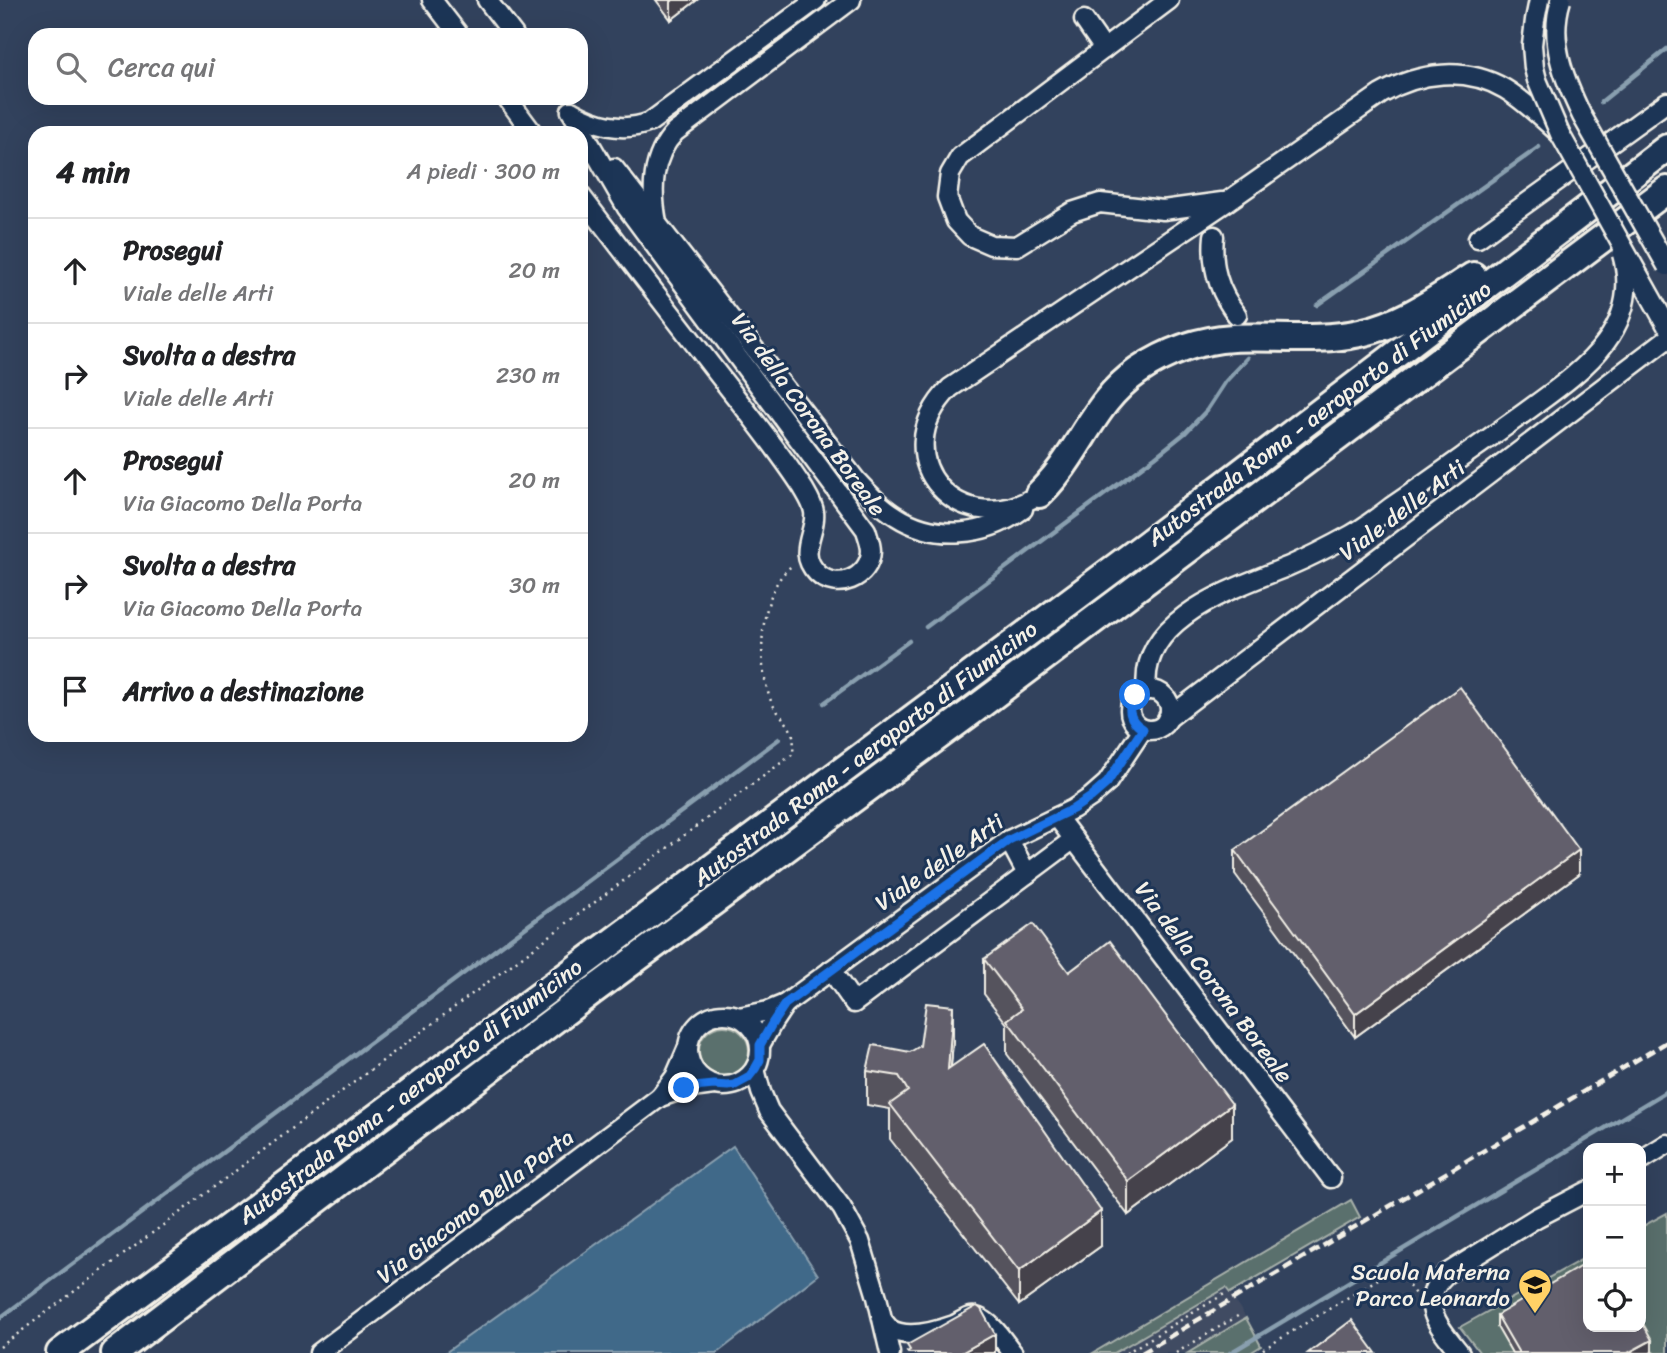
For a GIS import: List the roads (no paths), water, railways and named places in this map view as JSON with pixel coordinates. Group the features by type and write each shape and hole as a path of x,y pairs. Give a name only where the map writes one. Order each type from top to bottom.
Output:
{"highway":[{"path":"1039,494 1068,459 1110,395 1151,362 1183,348 1216,340 1326,338 1372,330 1401,319 1426,307 1667,148"},
{"name":"Autostrada Roma - aeroporto di Fiumicino","path":"60,1353 1147,544 1667,148"},
{"name":"Autostrada Roma - aeroporto di Fiumicino","path":"115,1353 591,992 971,712 1667,190"}],"street":[{"path":"432,0 454,28"},
{"path":"487,0 508,28"},
{"path":"567,105 587,120 616,128 636,127 650,122 816,0"},
{"path":"657,223 654,182 657,162 667,140 851,0"},
{"path":"1169,0 960,157 950,174 947,197 956,221 970,236 991,245 1017,246 1072,212 1100,203 1163,210 1228,201"},
{"path":"1539,0 1532,45 1537,80 1560,134 1667,326"},
{"path":"1561,0 1556,41 1571,92 1667,267"},
{"path":"1084,20 1104,49"},
{"path":"1039,494 1009,509 987,510 965,505 947,493 932,477 925,458 926,427 935,406 950,388 1228,201 1381,94 1400,84 1444,74 1485,79 1507,90 1560,134"},
{"path":"1478,238 1667,102"},
{"path":"512,105 528,126"},
{"name":"Via della Corona Boreale","path":"567,105 583,126"},
{"name":"Via della Corona Boreale","path":"567,105 579,126"},
{"name":"Via della Corona Boreale","path":"588,133 856,480 885,509 926,529 972,532 1002,522 1022,510 1039,494"},
{"name":"Via della Corona Boreale","path":"588,142 626,208 866,530 871,550 867,565 858,576 838,582 823,578 813,568 807,546 814,514 803,489 768,439 588,205"},
{"path":"1147,690 1147,668 1152,652 1185,615 1215,598 1315,554 1355,533 1556,390 1592,359 1612,336 1625,300 1626,276 1621,253 1604,212"},
{"path":"1214,236 1213,259 1217,281 1237,315"},
{"name":"Viale delle Arti","path":"739,1017 768,1012 785,1004 1009,840 1082,804 1107,783 1143,729 1154,730 1164,724 1167,719 1667,339"},
{"path":"1143,729 1136,726 1132,720 1129,707 1135,695 1147,690 1160,692 1165,696 1170,707 1167,719"},
{"name":"Via della Corona Boreale","path":"1057,817 1331,1178"},
{"path":"831,970 855,1003 1074,839"},
{"path":"1009,840 1027,874"},
{"name":"Viale delle Arti","path":"760,1045 785,1004"},
{"name":"Via Giacomo Della Porta","path":"319,1353 660,1097 675,1077 698,1025 709,1017 721,1014 739,1017"},
{"path":"739,1017 755,1030 760,1045 760,1060 755,1069 769,1111 842,1208 860,1241 890,1353"},
{"path":"688,1048 689,1060 695,1072 706,1082 721,1086 769,1111"},
{"name":"Via Giacomo Della Porta","path":"660,1097 684,1088 721,1086 743,1081 755,1069"},
{"path":"1646,1157 1667,1144"},
{"path":"1460,1353 1433,1316 1432,1300 1437,1283 1446,1273 1488,1247 1583,1194"},
{"path":"898,1353 902,1345 909,1340 970,1316 977,1316 991,1327 1013,1353"},
{"path":"883,1321 892,1330 926,1334"}],"waterway":[{"path":"1601,102 1667,49"},
{"path":"1317,305 1539,147"},
{"path":"926,627 1185,433 1248,358"},
{"path":"824,703 909,641"},
{"path":"0,1318 779,739"},
{"path":"1230,1353 1667,1091"}],"railway":[{"path":"1142,1353 1667,1042"}],"place":[{"name":"Scuola Materna Parco Leonardo","path":"1535,1315"}]}
